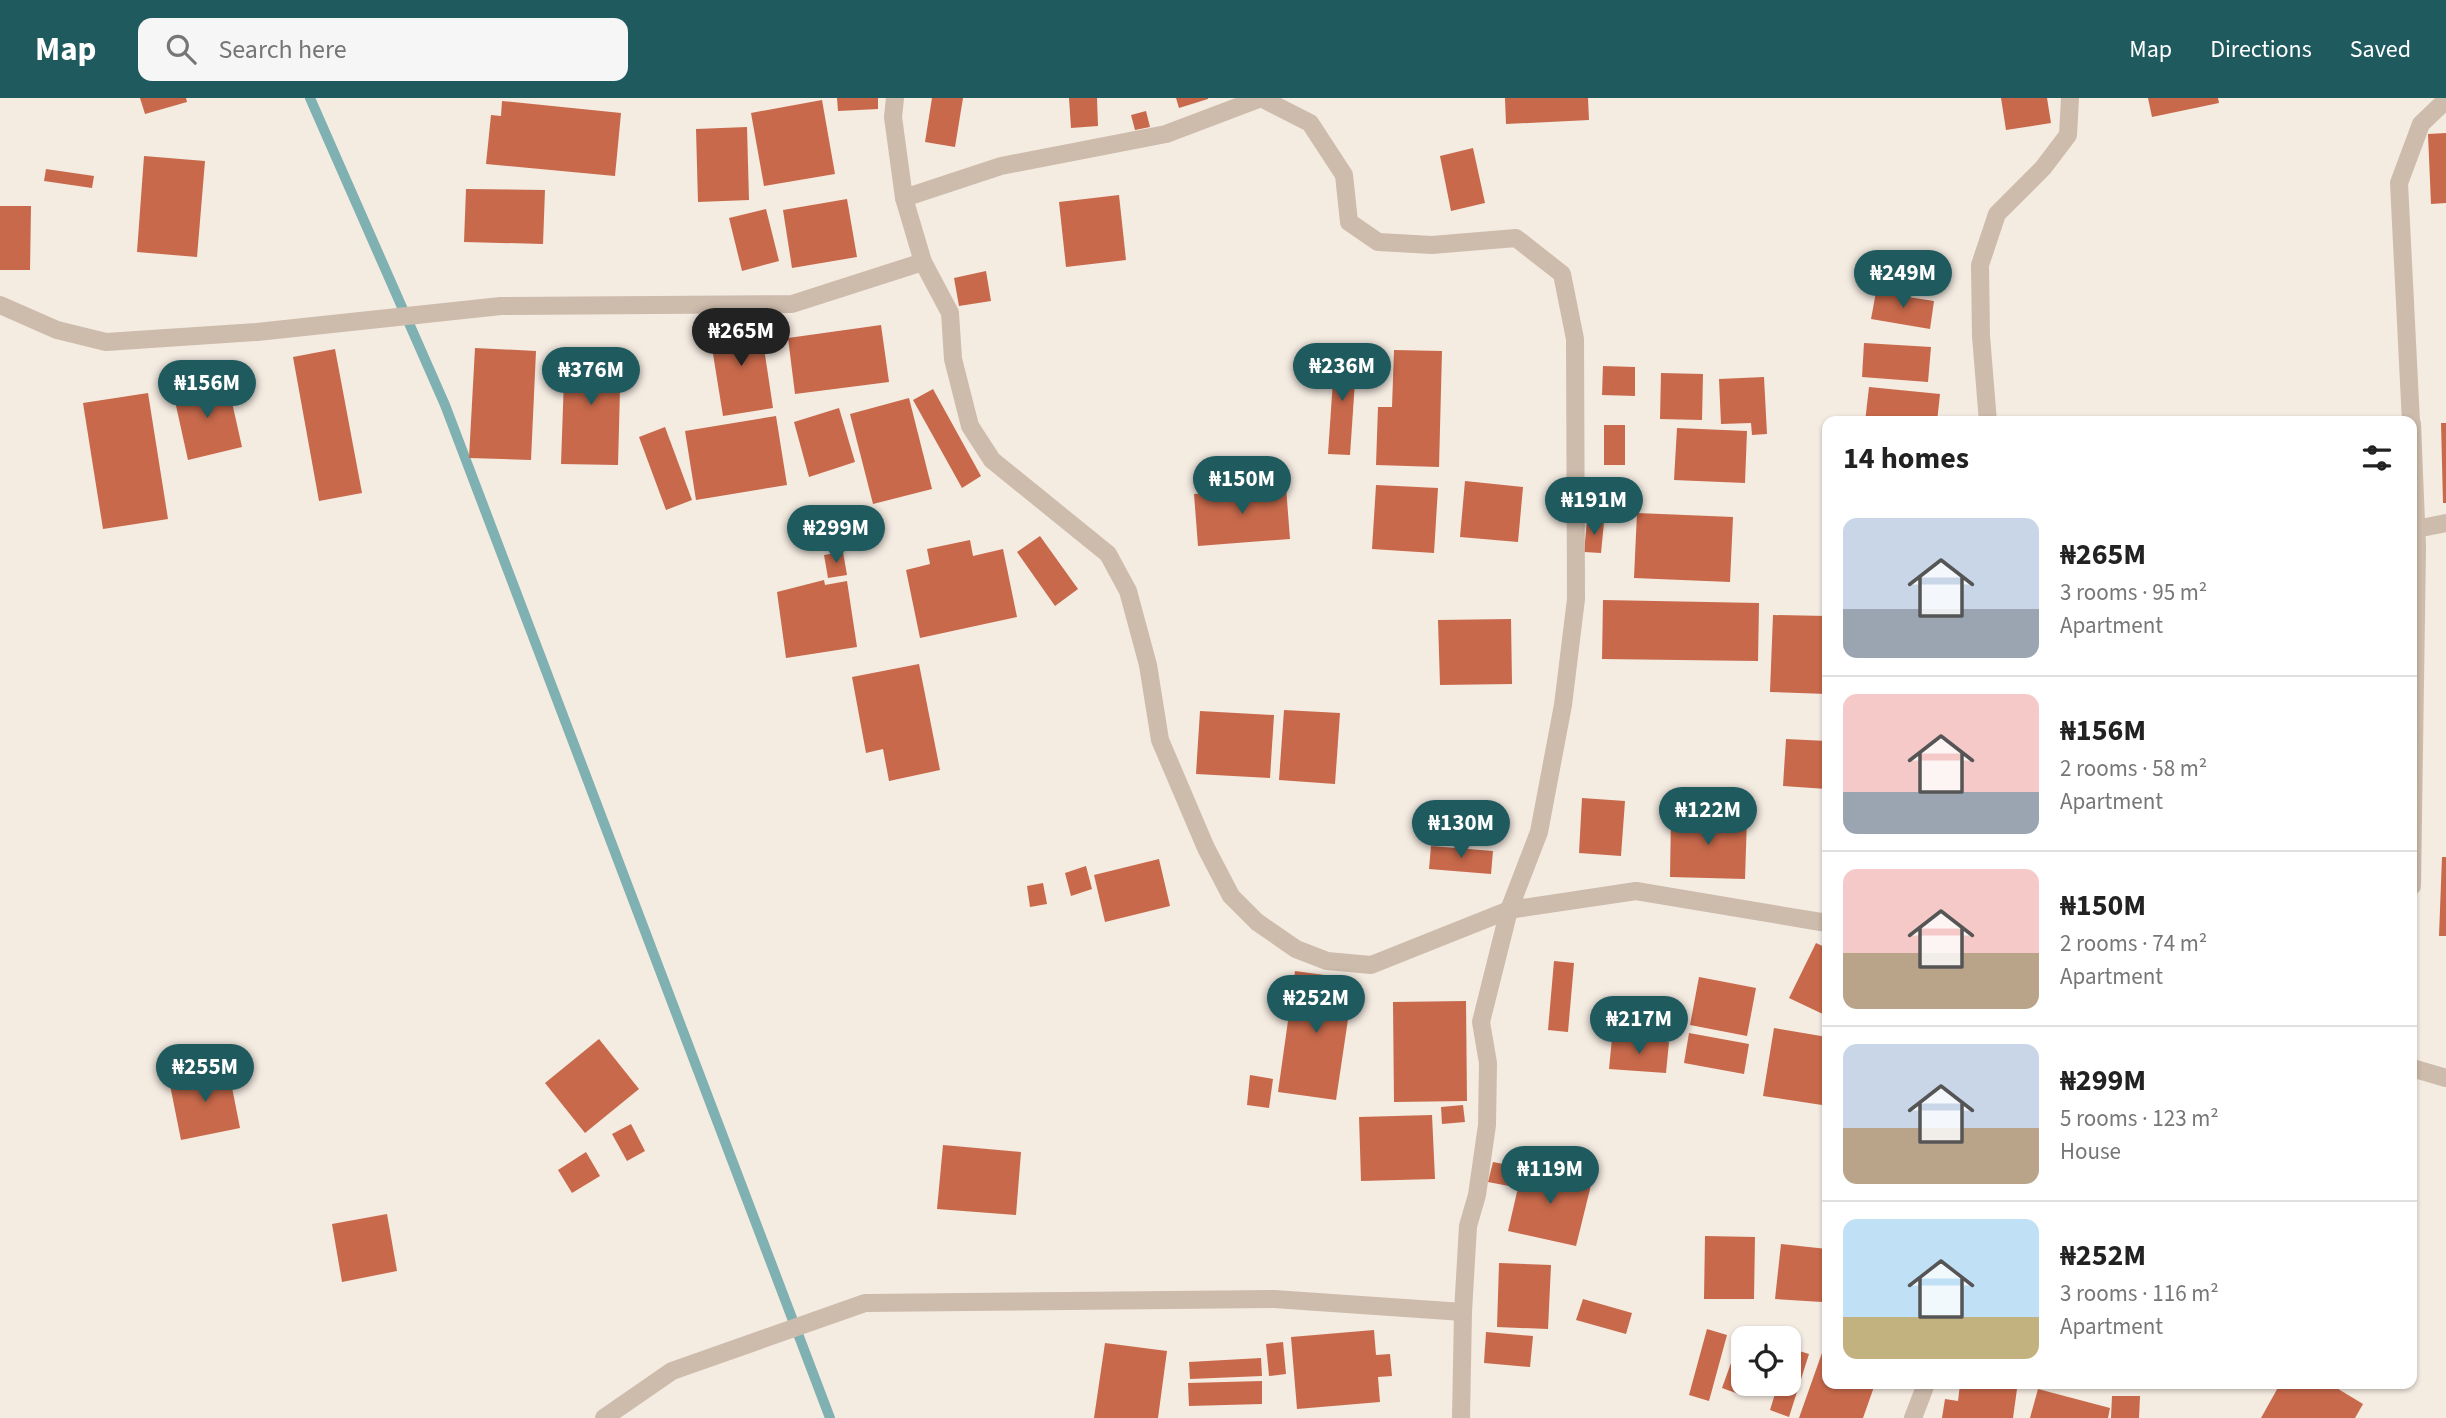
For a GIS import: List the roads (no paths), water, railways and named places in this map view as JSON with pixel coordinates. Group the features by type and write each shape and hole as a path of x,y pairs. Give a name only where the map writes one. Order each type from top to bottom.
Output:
{"street":[{"path":"895,98 893,117 904,198 923,262 950,313 953,359 970,426 992,460 1108,554 1128,592 1148,665 1160,740 1206,848 1231,896 1257,922 1296,948 1327,961 1371,965 1510,910 1636,891 1822,922"},
{"path":"904,198 1001,166 1166,134 1261,98 1287,98"},
{"path":"1261,98 1310,123 1344,175 1349,222 1378,242 1432,245 1516,238 1562,274 1575,339 1576,599 1563,705 1539,832 1510,910 1481,1022 1488,1063 1487,1125 1477,1195 1468,1226 1462,1312 1461,1418"},
{"path":"1988,416 1980,265 1997,214 2043,168 2068,135 2070,98"},
{"path":"2412,416 2399,183 2421,124 2446,100"},
{"path":"0,305 57,330 106,342 257,332 501,306 792,304 923,262"},
{"path":"2417,528 2446,523"},
{"path":"2417,1069 2446,1078"},
{"path":"604,1418 672,1371 865,1303 1274,1299 1462,1312"},
{"path":"1913,1418 1924,1389"}],"waterway":[{"path":"310,98 445,405 830,1418"}]}
